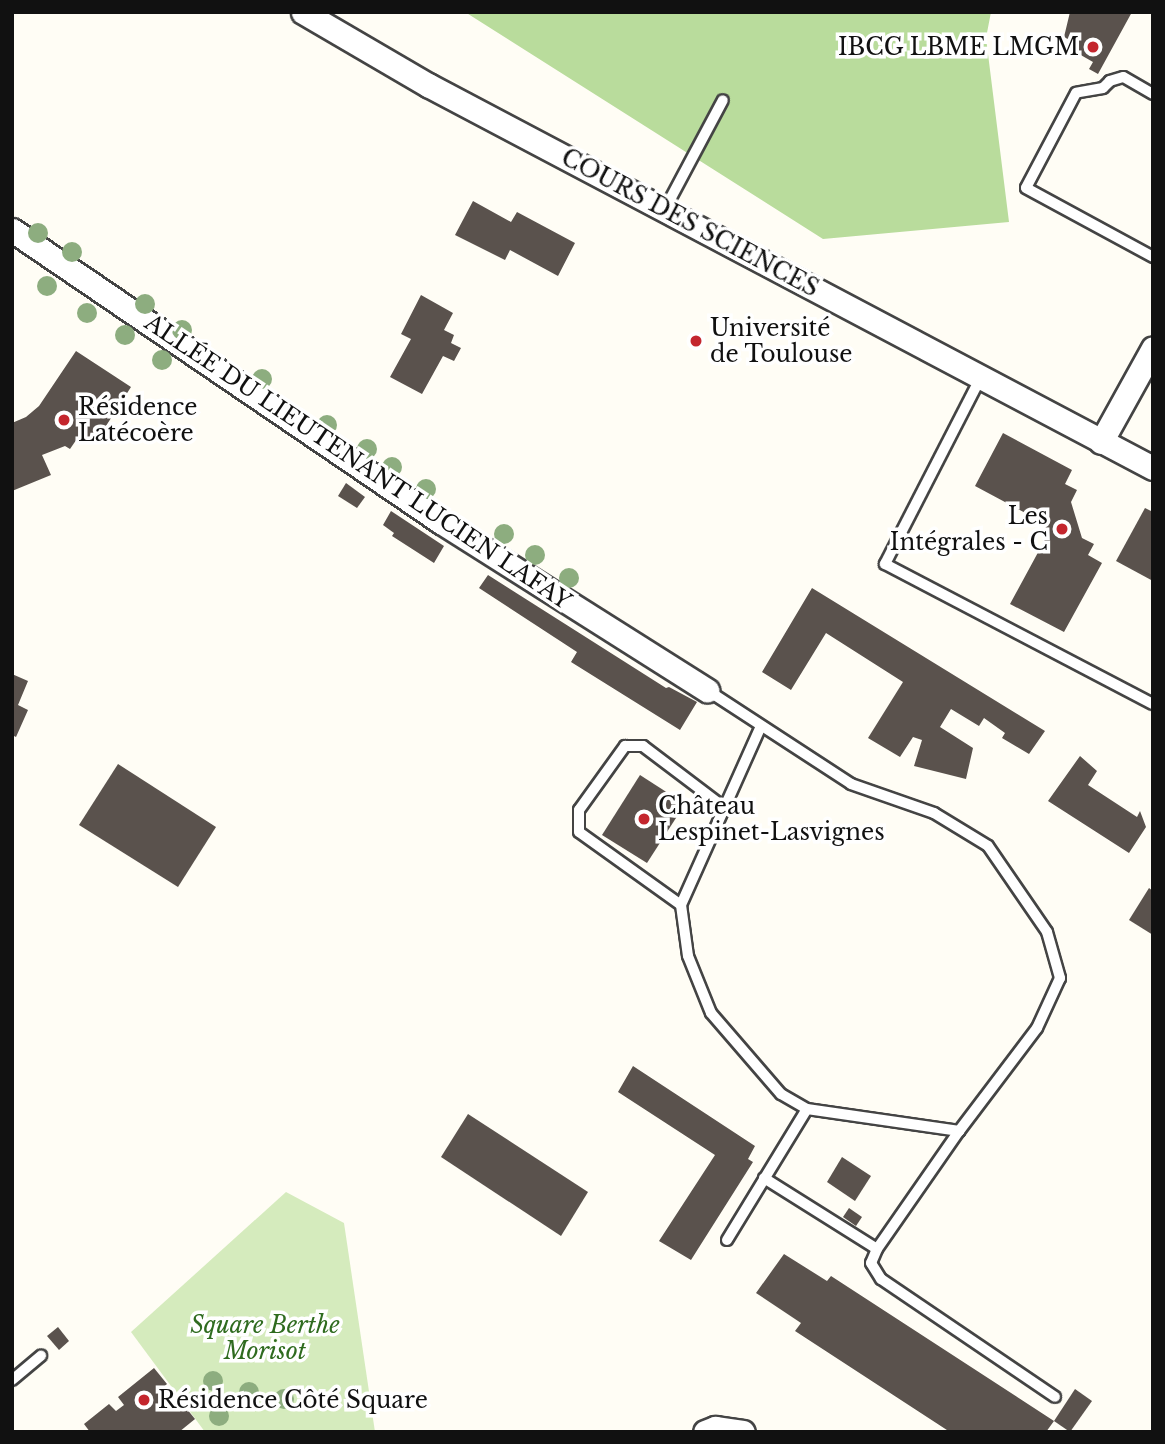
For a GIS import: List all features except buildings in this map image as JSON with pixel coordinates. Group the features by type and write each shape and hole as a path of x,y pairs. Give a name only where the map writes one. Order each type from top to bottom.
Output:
{"street":[{"name":"COURS DES SCIENCES","path":"303,12 428,85 1101,443 1153,468"},
{"name":"ALLÉE DU LIEUTENANT LUCIEN LAFAY","path":"12,230 442,522 707,690"},
{"path":"1101,443 1149,355"},
{"path":"705,1432 715,1428 743,1432"}],"lane":[{"path":"1153,94 1123,77 1110,81 1103,88 1076,93 1026,188 1153,257"},
{"path":"665,209 723,100"},
{"path":"980,379 886,564 1153,704"},
{"path":"707,690 851,784 934,813 988,846 1046,932 1060,978 1037,1028 959,1131 877,1249 871,1263 881,1279 1055,1397"},
{"path":"761,726 681,905 688,956 711,1013 781,1094 807,1109 959,1131"},
{"path":"681,905 579,832 579,810 625,746 643,746 724,808"},
{"path":"727,1240 807,1109"},
{"path":"764,1178 877,1249"},
{"path":"12,1380 41,1356"}],"green space":[{"path":"465,12 991,12 986,38 1009,222 823,239"},
{"name":"Square Berthe Morisot","path":"286,1192 344,1223 375,1432 205,1432 131,1332"}],"place":[{"name":"IBCG LBME LMGM","path":"1093,47"},
{"name":"Université de Toulouse","path":"696,341"},
{"name":"Résidence Latécoère","path":"64,420"},
{"name":"Les Intégrales - C","path":"1062,529"},
{"name":"Château Lespinet-Lasvignes","path":"644,819"},
{"name":"Résidence Côté Square","path":"144,1400"}]}
